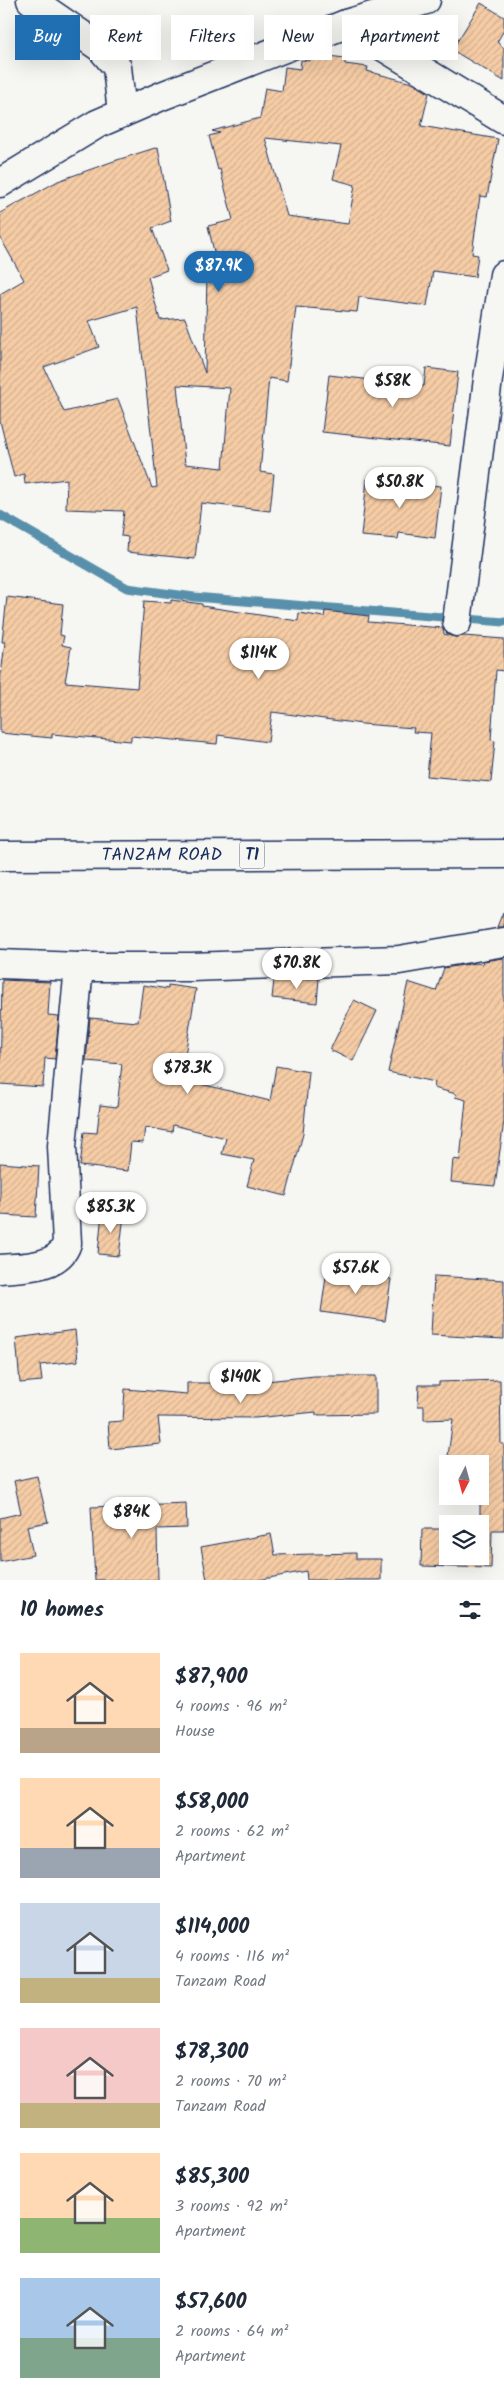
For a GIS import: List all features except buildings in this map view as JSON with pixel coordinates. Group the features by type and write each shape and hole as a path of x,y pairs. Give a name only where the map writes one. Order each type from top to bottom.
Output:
{"main road":[{"path":"31,0 101,48 117,68 122,113"},
{"path":"376,15 426,0"},
{"path":"0,183 97,124 342,26"},
{"path":"405,60 504,120"},
{"path":"457,622 488,379 504,275"},
{"name":"TANZAM ROAD","path":"0,856 504,854"},
{"path":"0,964 78,967 220,966 399,960 504,942"},
{"path":"0,1269 44,1264 63,1251 67,1243 62,1146 78,967"}],"waterway":[{"path":"0,515 127,588 194,597 504,622"}]}
